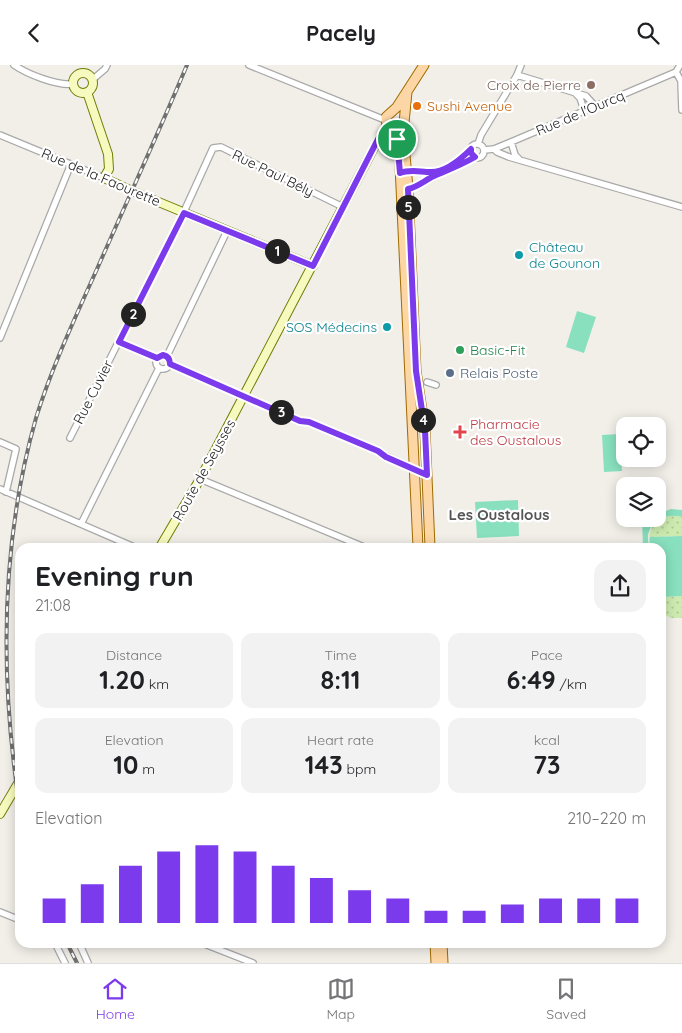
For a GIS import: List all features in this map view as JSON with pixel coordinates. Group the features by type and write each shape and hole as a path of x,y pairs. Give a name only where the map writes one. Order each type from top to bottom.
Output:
{"main road":[{"path":"77,65 80,73"},
{"path":"403,172 397,139 388,125 388,114 393,111 407,92 423,65"},
{"path":"80,73 86,73 92,80 91,89 87,92 78,91 73,84 76,76 80,73"},
{"path":"87,92 108,154 109,169 104,178"},
{"path":"407,92 403,127 403,172 416,371 425,430 430,543"},
{"path":"393,111 400,112 404,117"},
{"path":"388,125 396,131 403,127"},
{"name":"Route de Seysses","path":"162,543 200,479 378,139 388,125"},
{"name":"Rue de la Faourette","path":"104,178 313,266"},
{"path":"404,187 413,468 418,543"},
{"path":"0,814 15,788"},
{"path":"435,948 436,963"},
{"path":"442,948 443,963"}],"street":[{"path":"14,65 58,83 73,84"},
{"path":"92,80 107,65"},
{"path":"249,65 388,125"},
{"path":"403,172 433,172 456,162 474,145 478,144 481,135 521,65"},
{"path":"680,65 676,72 681,81 682,110"},
{"name":"Rue de l'Ourcq","path":"484,150 494,149 676,72"},
{"path":"517,75 586,96 595,106"},
{"path":"576,94 580,98 584,111"},
{"name":"Rue de la Faourette","path":"0,135 104,178"},
{"path":"511,142 515,155 519,159"},
{"path":"404,187 414,187 475,157 481,156 484,150 478,144"},
{"name":"Rue Paul Bély","path":"184,213 211,151 217,147 343,207"},
{"path":"471,149 471,153 475,157"},
{"path":"494,149 497,153 682,207"},
{"path":"0,338 71,164"},
{"name":"Rue Cuvier","path":"70,438 184,213"},
{"path":"167,355 227,231"},
{"path":"119,342 157,358 167,355"},
{"path":"159,368 166,369 170,364 170,359 167,355"},
{"path":"157,358 156,364 159,368"},
{"path":"170,364 300,421 309,422 378,451 386,457 427,475"},
{"path":"81,525 159,368"},
{"path":"427,382 436,385"},
{"path":"0,442 16,449 3,491 124,543"},
{"path":"200,479 354,543"},
{"path":"0,912 15,918"},
{"path":"58,948 65,963"},
{"path":"81,948 88,963"},
{"path":"215,948 253,963"}],"green space":[{"path":"577,311 596,317 584,353 566,347"},
{"path":"616,434 616,467 622,467 622,471 604,472 602,435"},
{"path":"518,500 519,536 477,538 475,502"},
{"path":"671,509 682,510 682,517 666,517 666,511"},
{"path":"674,515 682,517 682,536 650,537 649,543 651,529 652,527 666,527 666,517"},
{"path":"642,527 652,527 648,535 648,543 643,543"},
{"path":"682,536 682,596 666,597 666,543 650,543 650,537"},
{"path":"682,596 682,618 671,618 666,616 666,597"}],"railway":[{"path":"15,774 9,711 7,613 10,564 24,466 42,399 72,324 187,65"},
{"path":"70,948 77,963"}],"place":[{"name":"Croix de Pierre","path":"591,85"},
{"name":"Sushi Avenue","path":"417,106"},
{"name":"Château de Gounon","path":"519,255"},
{"name":"SOS Médecins","path":"387,327"},
{"name":"Basic-Fit","path":"460,350"},
{"name":"Relais Poste","path":"450,373"},
{"name":"Pharmacie des Oustalous","path":"460,432"}],"district":[{"name":"Les Oustalous","path":"499,514"}],"route":[{"path":"387,127 393,130 397,139 400,173 406,170 433,172 442,169 462,158 471,149 471,153 475,157 460,166 408,189 416,371 425,430 427,475 386,457 378,451 309,422 300,421 170,364 170,359 167,355 160,355 157,358 119,342 184,213 313,266 381,134 387,127"}]}
